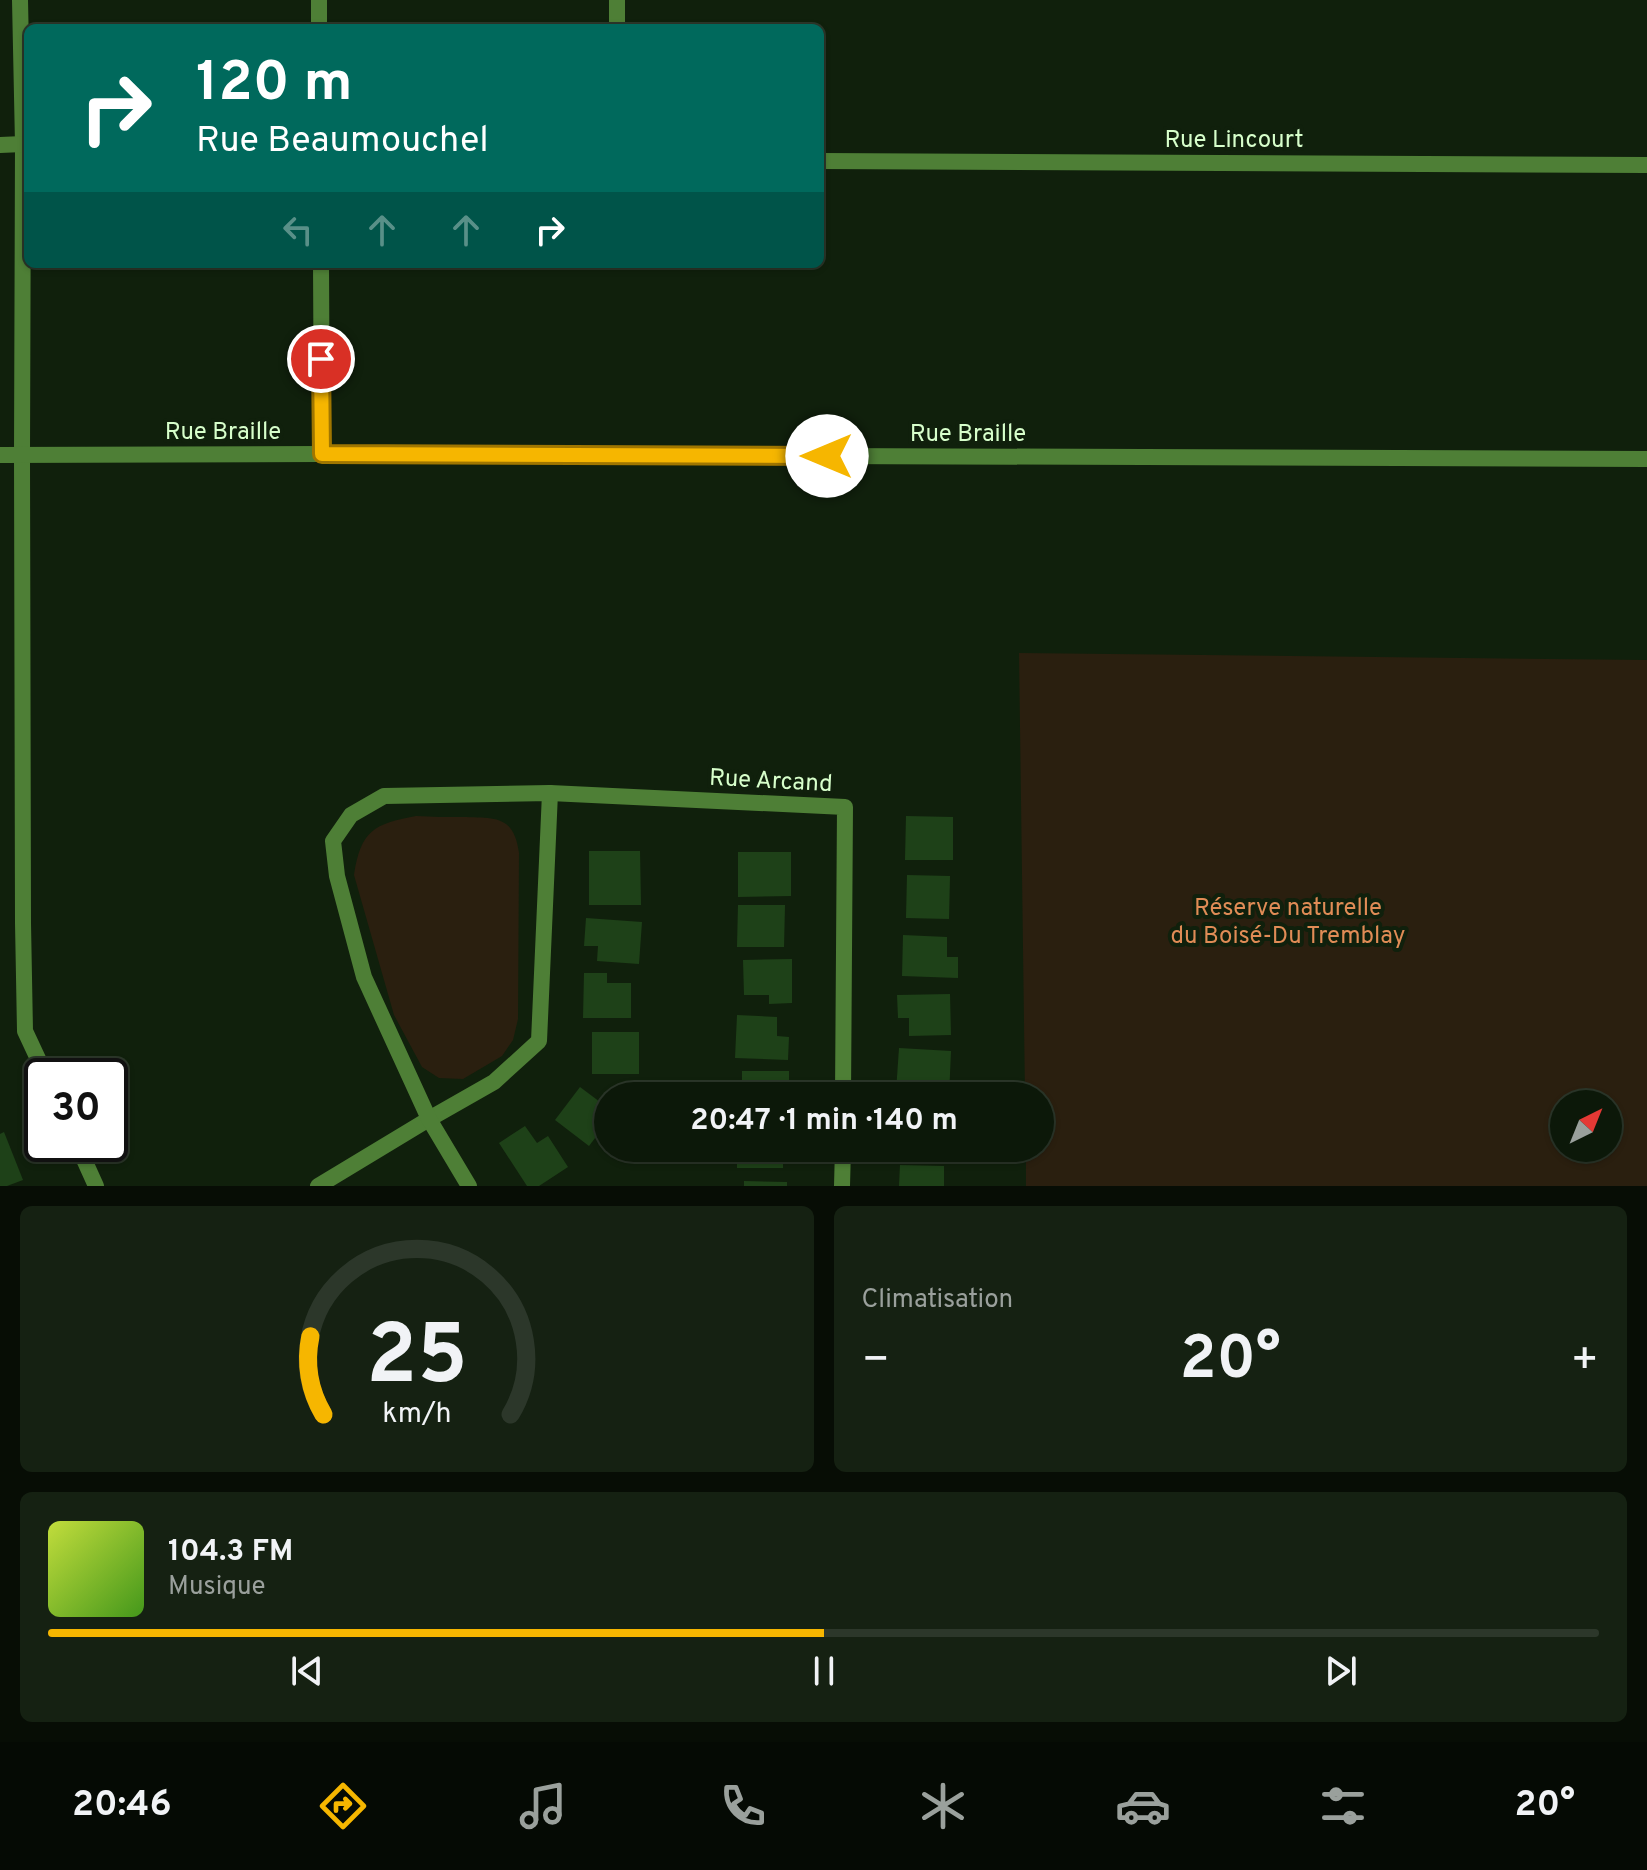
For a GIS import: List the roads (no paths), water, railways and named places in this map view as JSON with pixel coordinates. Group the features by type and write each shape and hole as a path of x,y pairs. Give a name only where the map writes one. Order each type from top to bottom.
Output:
{"street":[{"path":"20,0 23,144 23,923 25,1031 38,1058"},
{"path":"319,0 319,24"},
{"path":"617,0 617,24"},
{"path":"0,145 23,144"},
{"name":"Rue Lincourt","path":"824,161 1647,165"},
{"path":"321,268 322,454"},
{"name":"Rue Braille","path":"0,455 1647,459"},
{"path":"318,1186 494,1082 539,1041 550,793"},
{"name":"Rue Arcand","path":"469,1186 429,1119 364,977 337,876 333,841 351,815 384,796 550,793 845,807 843,1082"},
{"path":"84,1162 94,1185"},
{"path":"842,1186 843,1162"}],"park label":[{"name":"Réserve naturelle du Boisé-Du Tremblay","path":"1288,921"}]}
